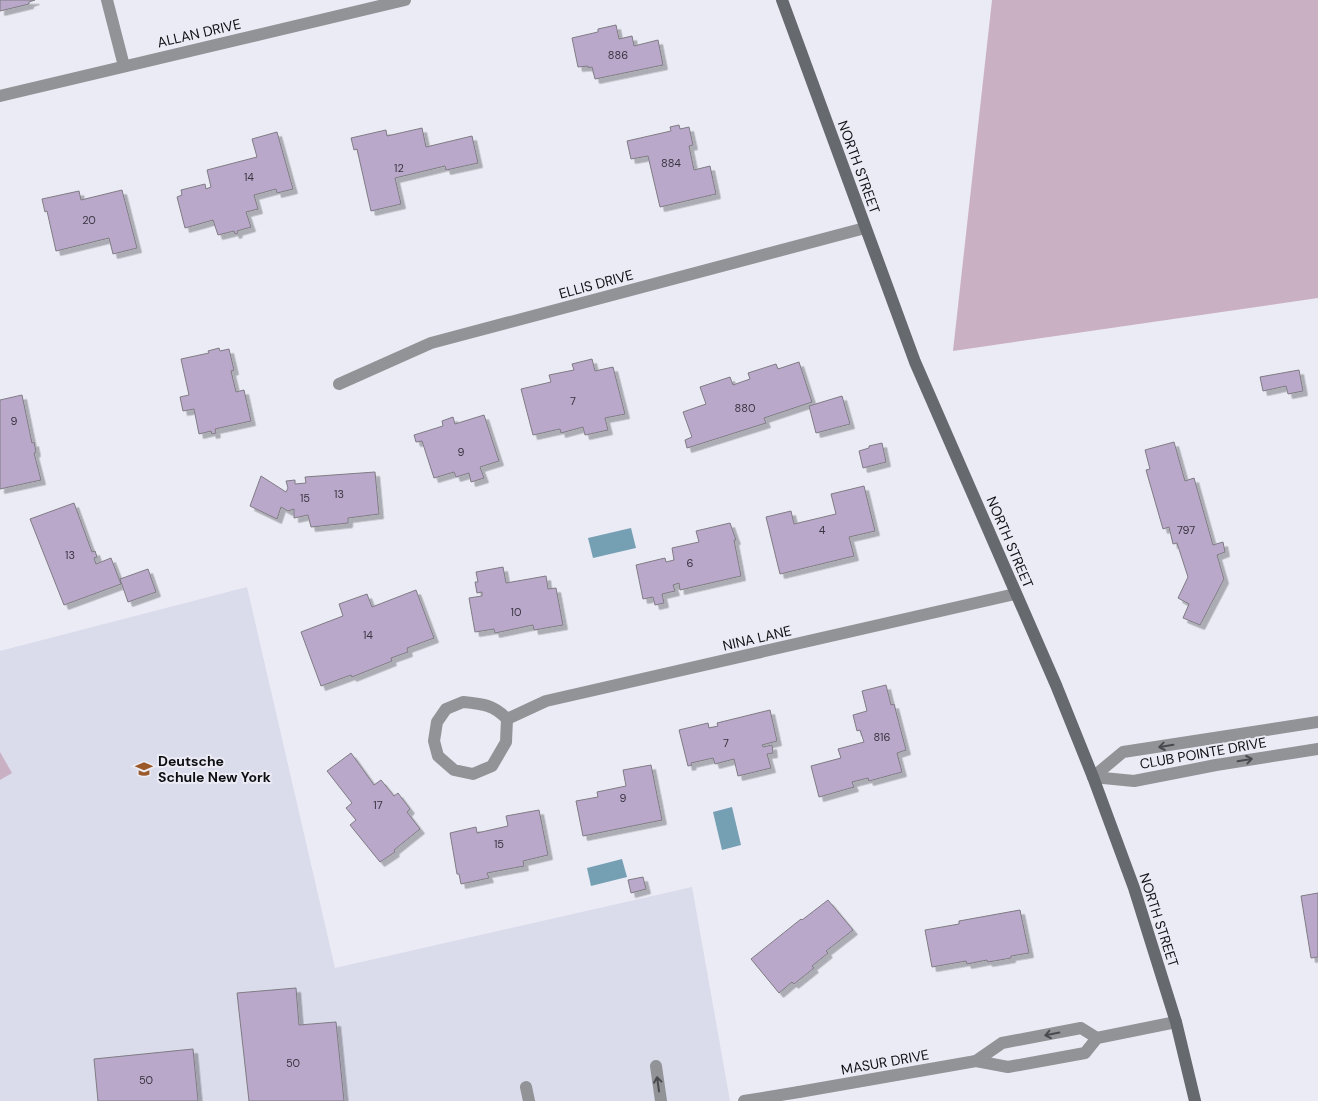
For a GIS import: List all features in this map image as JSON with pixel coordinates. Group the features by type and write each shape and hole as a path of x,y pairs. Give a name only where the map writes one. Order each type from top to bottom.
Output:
{"main road":[{"name":"NORTH STREET","path":"782,0 915,362 1093,777 1134,888 1176,1022 1195,1101"}],"street":[{"path":"107,0 124,66"},
{"name":"ALLAN DRIVE","path":"0,96 405,0"},
{"name":"ELLIS DRIVE","path":"339,384 432,343 866,228"},
{"name":"NINA LANE","path":"507,720 546,702 1016,594"},
{"path":"464,702 481,704 499,710 507,720 506,742 492,766 474,774 454,770 438,756 434,740 437,722 446,709 464,702"},
{"path":"1093,777 1123,752 1318,722"},
{"name":"CLUB POINTE DRIVE","path":"1093,777 1134,781 1216,765 1318,749"},
{"path":"1097,1038 1176,1022"},
{"name":"MASUR DRIVE","path":"744,1101 976,1061 1008,1067 1085,1053 1097,1038 1081,1028 1002,1043 976,1061"},
{"path":"656,1066 661,1101"},
{"path":"526,1087 529,1101"}],"shaded area":[{"path":"992,0 1318,0 1318,298 953,351"},
{"name":"Deutsche Schule New York","path":"247,587 335,968 692,887 730,1101 0,1101 0,651"},
{"path":"0,752 12,773 0,780"}],"water":[{"path":"631,528 636,548 593,558 588,538"},
{"path":"732,807 741,845 722,850 713,812"},
{"path":"622,859 627,877 591,886 587,868"}],"building":[{"path":"0,0 35,0 29,2 29,4 0,11"},
{"path":"616,25 619,39 632,36 634,46 658,40 663,65 595,79 592,67 578,67 572,38 598,32 598,29"},
{"path":"679,125 680,129 689,127 693,145 689,146 694,170 710,166 716,194 660,207 648,156 631,159 627,141 671,131 670,127"},
{"path":"422,128 426,147 472,136 478,163 446,170 445,166 395,178 401,204 371,211 357,149 354,150 351,138 386,130 387,136"},
{"path":"277,132 293,189 277,193 276,189 254,195 258,209 246,212 251,227 237,231 238,233 235,234 234,231 218,235 213,220 185,228 177,197 182,195 181,190 205,184 206,189 211,187 207,170 257,157 252,139"},
{"path":"122,190 137,248 113,254 109,238 56,251 47,211 45,212 42,199 79,191 81,200"},
{"path":"219,348 220,351 229,349 234,370 231,371 236,392 244,390 251,421 215,429 216,433 212,434 211,431 199,434 194,409 183,411 180,397 189,395 181,359 209,353 208,351"},
{"path":"592,359 595,371 613,367 625,414 605,418 608,430 585,435 583,427 561,433 560,429 533,435 521,389 551,382 549,375 574,370 572,364"},
{"path":"799,362 812,402 764,418 766,423 687,448 685,440 692,437 683,412 706,404 700,387 730,377 733,385 750,379 748,373 776,364 778,369"},
{"path":"1299,370 1303,391 1288,394 1286,386 1263,391 1260,377"},
{"path":"22,395 41,480 0,489 0,400"},
{"path":"842,396 850,424 816,433 809,406"},
{"path":"484,415 499,461 480,467 484,478 471,482 469,473 456,477 454,472 434,478 422,441 416,442 414,435 443,426 442,421 453,417 455,424"},
{"path":"1174,442 1185,481 1194,478 1213,545 1223,542 1225,552 1217,555 1224,579 1200,625 1183,618 1189,604 1178,598 1188,577 1177,543 1173,544 1169,527 1163,529 1146,470 1150,469 1145,450"},
{"path":"882,443 886,462 863,468 859,451"},
{"path":"375,472 379,514 348,518 348,523 311,527 308,515 294,518 294,509 288,511 281,507 277,519 250,506 261,476 286,492 288,488 286,481 295,480 295,484 306,483 305,477"},
{"path":"864,486 875,531 849,537 854,556 780,574 766,517 791,511 794,524 836,514 831,494"},
{"path":"74,503 92,552 95,551 97,557 94,558 96,564 111,558 121,584 64,605 30,519"},
{"path":"730,523 736,540 734,540 741,576 680,590 679,583 673,585 675,591 662,594 664,603 655,605 653,597 643,599 636,565 665,558 666,562 674,560 672,548 699,542 696,531"},
{"path":"503,567 506,583 546,576 548,589 556,588 563,625 534,630 533,625 495,633 494,629 475,632 469,598 482,596 482,592 477,593 475,582 478,582 476,572"},
{"path":"148,569 156,592 128,602 120,579"},
{"path":"416,590 434,638 407,648 408,652 391,658 392,661 352,677 351,675 321,686 301,632 343,616 339,604 367,594 372,607"},
{"path":"886,685 891,705 894,704 906,750 897,753 902,772 869,781 868,778 852,782 854,787 819,797 811,766 841,758 838,749 864,742 860,730 857,731 853,715 867,711 862,691"},
{"path":"770,710 777,741 762,745 763,747 772,745 773,753 767,754 771,768 738,776 734,759 715,764 713,758 691,763 692,765 688,766 679,730 708,723 709,728 718,726 717,723"},
{"path":"351,753 374,785 381,780 394,796 398,793 410,809 407,812 420,829 394,850 395,852 380,862 350,825 356,820 346,808 352,803 327,771"},
{"path":"651,765 662,820 583,836 576,801 598,797 597,792 626,786 623,770"},
{"path":"539,810 548,855 523,861 524,866 487,873 489,878 461,884 459,874 457,874 450,833 476,827 477,833 508,826 506,816"},
{"path":"643,877 646,889 631,893 628,880"},
{"path":"1318,893 1318,957 1311,958 1301,896"},
{"path":"828,900 853,930 826,951 828,953 812,966 814,968 779,993 751,959"},
{"path":"1020,910 1029,953 988,962 987,960 967,964 966,961 932,967 925,930 959,924 959,921"},
{"path":"296,988 299,1025 336,1022 344,1101 249,1101 237,993"},
{"path":"193,1049 198,1101 98,1101 94,1059"}],"place":[{"name":"Deutsche Schule New York","path":"144,769"}]}
